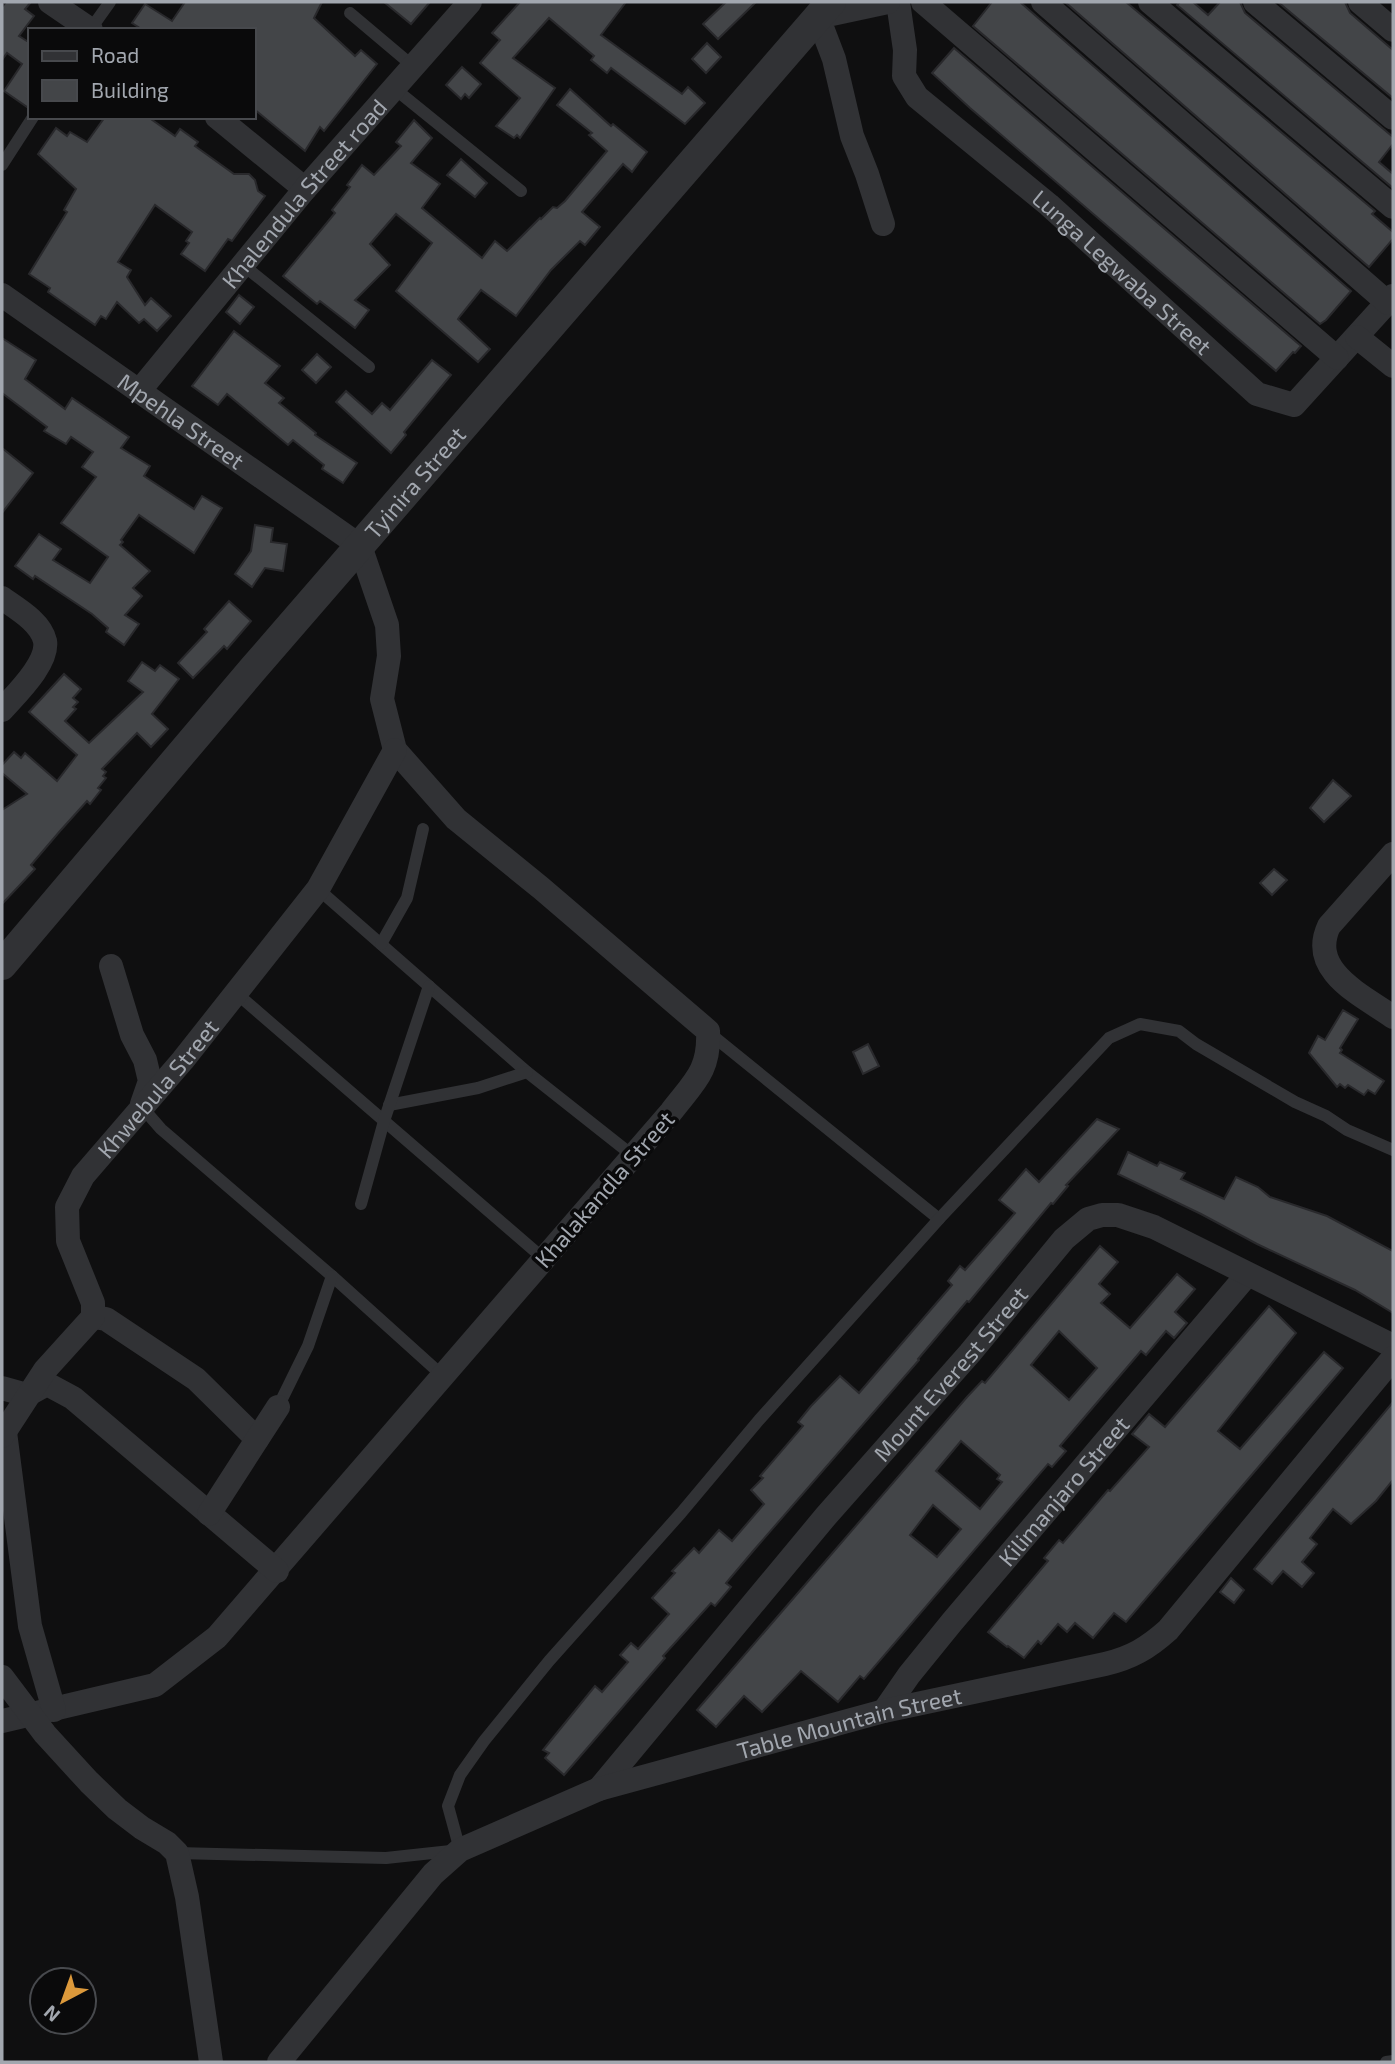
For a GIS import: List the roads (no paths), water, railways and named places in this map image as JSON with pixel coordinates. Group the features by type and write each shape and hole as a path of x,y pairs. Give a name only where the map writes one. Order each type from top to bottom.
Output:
{"street":[{"path":"50,2 88,28"},
{"name":"Khalendula Street road","path":"140,390 305,189 470,2"},
{"path":"883,224 852,136 824,9 888,2"},
{"name":"Lunga Legwaba Street","path":"898,2 905,50 904,76 917,97 1049,205 1257,394 1294,405 1390,300"},
{"path":"923,2 1338,358"},
{"path":"1044,2 1390,300"},
{"path":"1150,2 1393,207"},
{"path":"1255,2 1393,118"},
{"path":"1360,2 1393,30"},
{"name":"Tyinira Street","path":"2,965 824,9"},
{"path":"220,119 305,189"},
{"name":"Mpehla Street","path":"2,295 360,546"},
{"path":"1357,337 1393,366"},
{"path":"360,546 387,625 389,656 382,699 395,750 464,827 541,888 708,1031"},
{"path":"2,598 39,629 45,639 45,649 27,683 2,710"},
{"name":"Khwebula Street","path":"93,1317 93,1303 68,1241 67,1207 83,1176 183,1060 318,889 395,750"},
{"path":"1393,854 1329,926 1324,938 1330,968 1340,980 1393,1017"},
{"path":"111,966 132,1035 145,1060 150,1081 141,1106"},
{"name":"Khalakandla Street","path":"2,1721 155,1685 217,1637 671,1112 703,1069 709,1052 708,1031"},
{"name":"Mount Everest Street","path":"599,1789 826,1516 1077,1227 1088,1219 1102,1215 1118,1215 1135,1220 1393,1346"},
{"name":"Kilimanjaro Street","path":"884,1711 952,1622 1247,1275"},
{"path":"211,2062 187,1897 177,1853 107,1800 45,1734 4,1434 45,1370 93,1317 106,1319 196,1379 257,1439"},
{"name":"Table Mountain Street","path":"279,2062 433,1874 460,1850 599,1789 884,1711 1131,1658 1150,1646 1168,1630 1393,1358"},
{"path":"2,1388 27,1395 47,1384 73,1398 276,1571"},
{"path":"209,1514 278,1407"},
{"path":"2,1676 42,1711"}],"lane":[{"path":"92,28 110,2"},
{"path":"350,13 414,67"},
{"path":"395,89 521,191"},
{"path":"2,165 32,119"},
{"path":"243,265 369,367"},
{"path":"381,944 407,898 423,829"},
{"path":"318,889 527,1072 632,1155"},
{"path":"361,1204 384,1121 429,986"},
{"path":"236,993 544,1259"},
{"path":"177,1853 386,1858 460,1850 449,1806 460,1775 484,1741 549,1661 681,1513 759,1420 939,1219 1109,1038 1140,1024 1179,1031 1196,1044 1295,1102 1326,1116 1346,1130 1393,1150"},
{"path":"708,1031 939,1219"},
{"path":"389,1105 478,1088 527,1072"},
{"path":"141,1106 161,1129 332,1276 444,1377"},
{"path":"278,1407 308,1346 332,1276"},
{"path":"1386,2062 1393,2061"}]}
